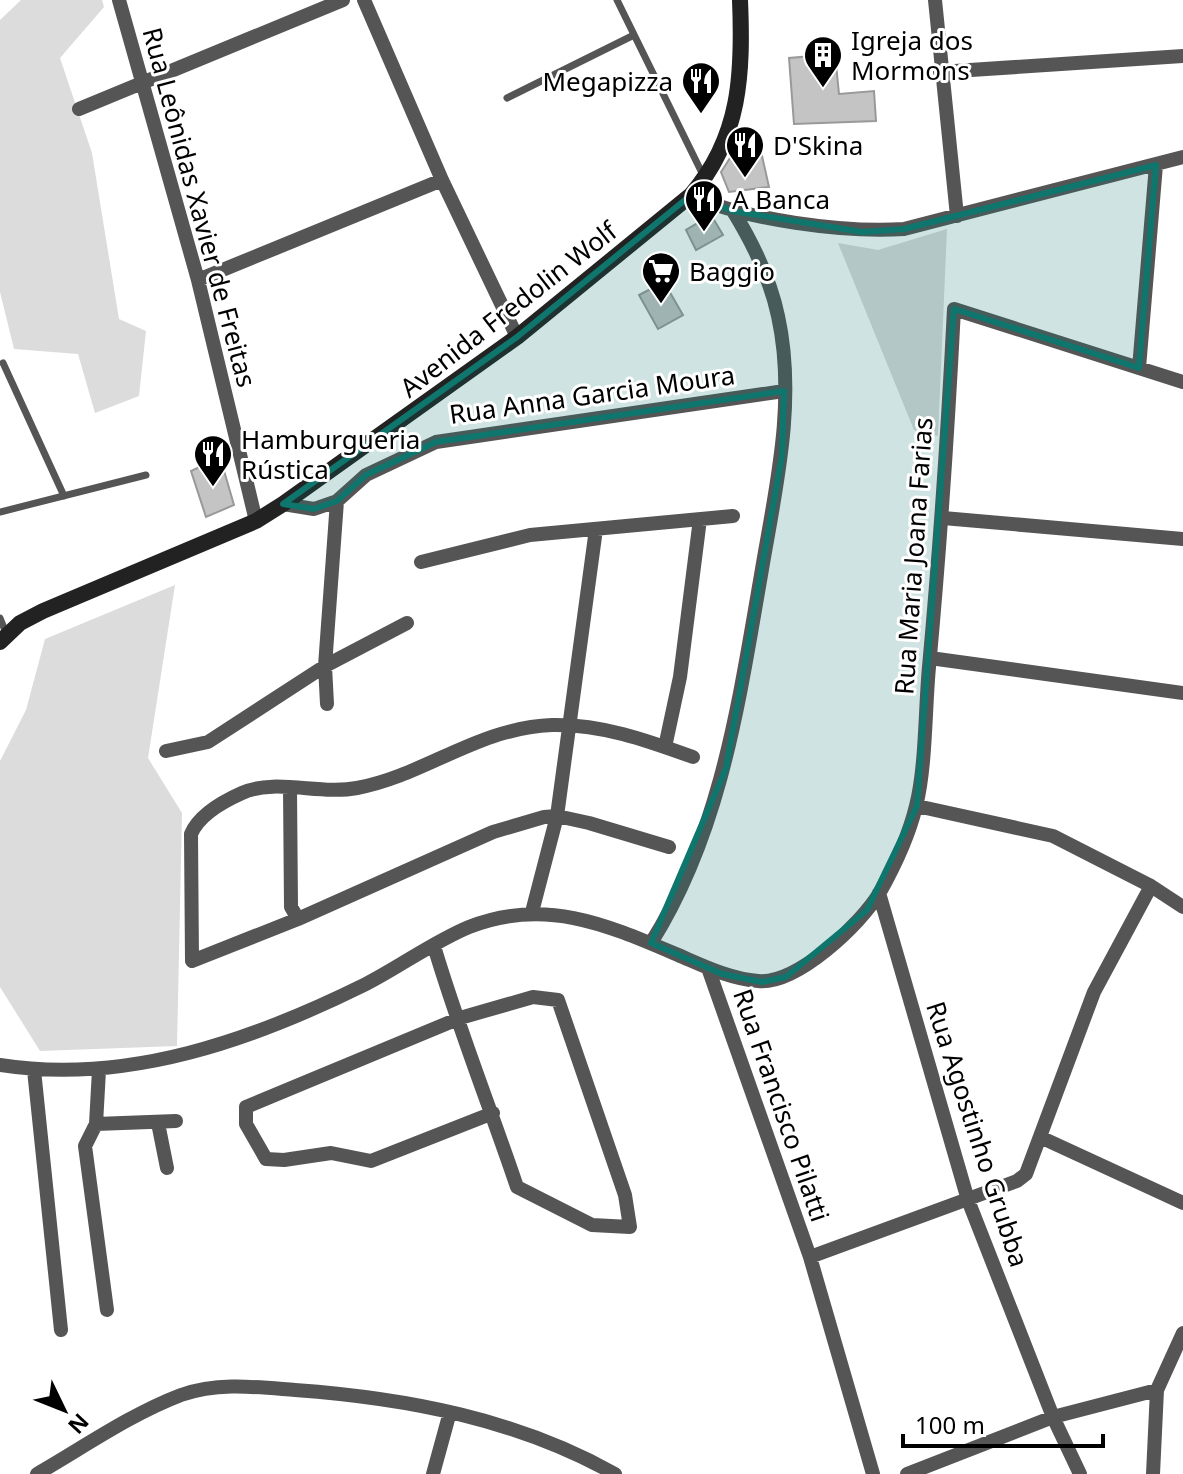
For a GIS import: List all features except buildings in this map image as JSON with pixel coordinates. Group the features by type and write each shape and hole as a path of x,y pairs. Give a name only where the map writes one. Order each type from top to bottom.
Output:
{"main road":[{"name":"Avenida Fredolin Wolf","path":"2,631 256,521 283,504 517,337 691,195 705,179 732,126 742,51 740,0"}],"street":[{"name":"Rua Leônidas Xavier de Freitas","path":"119,0 198,280 256,521"},
{"path":"79,109 343,0"},
{"path":"364,0 442,180 517,337"},
{"path":"935,0 957,216"},
{"path":"940,72 1183,56"},
{"path":"691,195 733,211 863,232 904,229 1183,157"},
{"path":"1156,165 1139,368 1183,382"},
{"path":"198,280 442,180"},
{"path":"651,943 673,905 726,768 782,455 784,391 779,318 768,279 733,211"},
{"name":"Rua Maria Joana Farias","path":"532,912 601,921 708,968 762,982 786,977 811,962 867,910 879,893 917,806 943,518 954,309 1139,368"},
{"name":"Rua Anna Garcia Moura","path":"337,501 366,475 436,442 784,391"},
{"path":"283,504 314,509 337,501 325,666 327,704"},
{"path":"421,562 530,535 733,516"},
{"path":"943,518 1183,539"},
{"path":"665,747 680,677 700,519"},
{"path":"0,1065 34,1070 99,1070 175,1059 267,1027 365,984 469,927 532,912 557,816 596,529"},
{"path":"166,751 208,742 325,666 407,623"},
{"path":"930,658 1183,693"},
{"path":"669,847 557,816 493,832 298,919 192,961 191,834 194,825 242,793 257,788 338,791 374,784 488,736 528,727 570,725 624,733 693,757"},
{"path":"290,789 291,907 298,919"},
{"path":"917,806 1053,836 1151,886 1183,907"},
{"path":"810,1257 1017,1181 1032,1163 1094,992 1151,886"},
{"name":"Rua Agostinho Grubba","path":"879,893 968,1200 1053,1417 1066,1437 1080,1474"},
{"path":"434,946 460,1018 493,1113 517,1187 592,1225 630,1227 625,1195 558,1000 533,997 460,1018 246,1107 246,1124 266,1159 284,1160 331,1153 371,1161 493,1113"},
{"name":"Rua Francisco Pilatti","path":"708,968 810,1257 873,1474"},
{"path":"34,1070 61,1330"},
{"path":"99,1070 101,1093 96,1124 85,1146 107,1310"},
{"path":"96,1124 176,1121"},
{"path":"158,1123 167,1168"},
{"path":"1040,1137 1183,1203"},
{"path":"1153,1474 1157,1390 1183,1333"},
{"path":"1169,1368 1183,1379"},
{"path":"37,1474 140,1415 182,1395 224,1385 375,1396 450,1412 533,1434 615,1474"},
{"path":"907,1474 1053,1417 1157,1390"},
{"path":"433,1474 450,1412"}],"lane":[{"path":"617,0 705,179"},
{"path":"507,98 634,35"},
{"path":"3,363 64,496"},
{"path":"0,512 146,475"}],"highlighted area":[{"path":"1156,165 1139,368 954,309 917,806 867,910 786,977 762,982 722,974 651,943 726,768 782,455 784,391 436,442 366,475 337,501 314,509 283,504 517,337 691,195 733,211 863,232 904,229"}],"shaded area":[{"path":"21,0 102,0 104,7 60,58 92,153 119,319 146,331 139,396 95,413 78,354 14,349 0,292 0,20"},
{"path":"947,229 938,436 914,430 838,243 878,250"},
{"path":"175,585 148,758 182,813 177,1046 40,1051 0,987 0,761 26,710 45,639"}],"place":[{"name":"Igreja dos Mormons","path":"823,89"},
{"name":"Megapizza","path":"701,115"},
{"name":"D'Skina","path":"745,179"},
{"name":"A Banca","path":"704,233"},
{"name":"Baggio","path":"661,305"},
{"name":"Hamburgueria Rústica","path":"213,488"}]}
